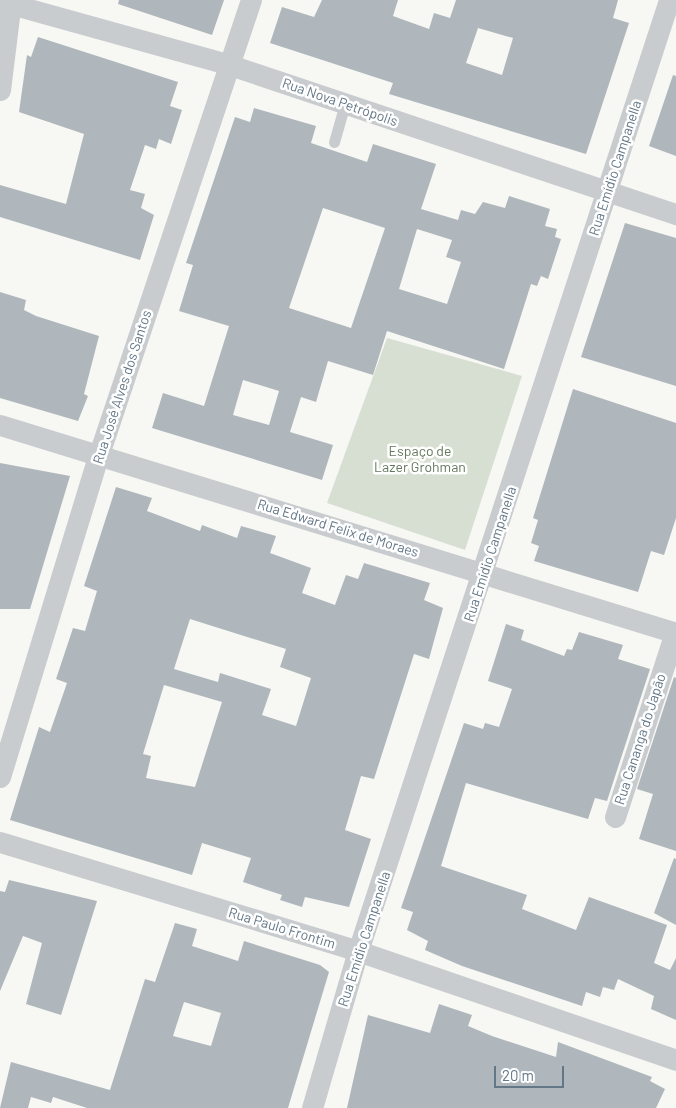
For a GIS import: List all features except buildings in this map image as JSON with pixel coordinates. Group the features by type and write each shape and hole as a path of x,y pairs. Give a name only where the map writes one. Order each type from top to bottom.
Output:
{"street":[{"name":"Rua José Alves dos Santos","path":"0,778 99,454 251,0"},
{"name":"Rua Emídio Campanella","path":"312,1108 358,951 484,573 670,0"},
{"name":"Rua Nova Petrópolis","path":"7,2 230,65 676,214"},
{"path":"0,90 7,2"},
{"name":"Rua Edward Felix de Moraes","path":"0,425 676,632"},
{"name":"Rua Cananga do Japão","path":"615,817 676,632"},
{"name":"Rua Paulo Frontim","path":"0,842 358,951 676,1060"}],"lane":[{"path":"334,142 345,104"}],"green space":[{"name":"Espaço de Lazer Grohman","path":"387,338 522,376 465,550 327,503"}]}
